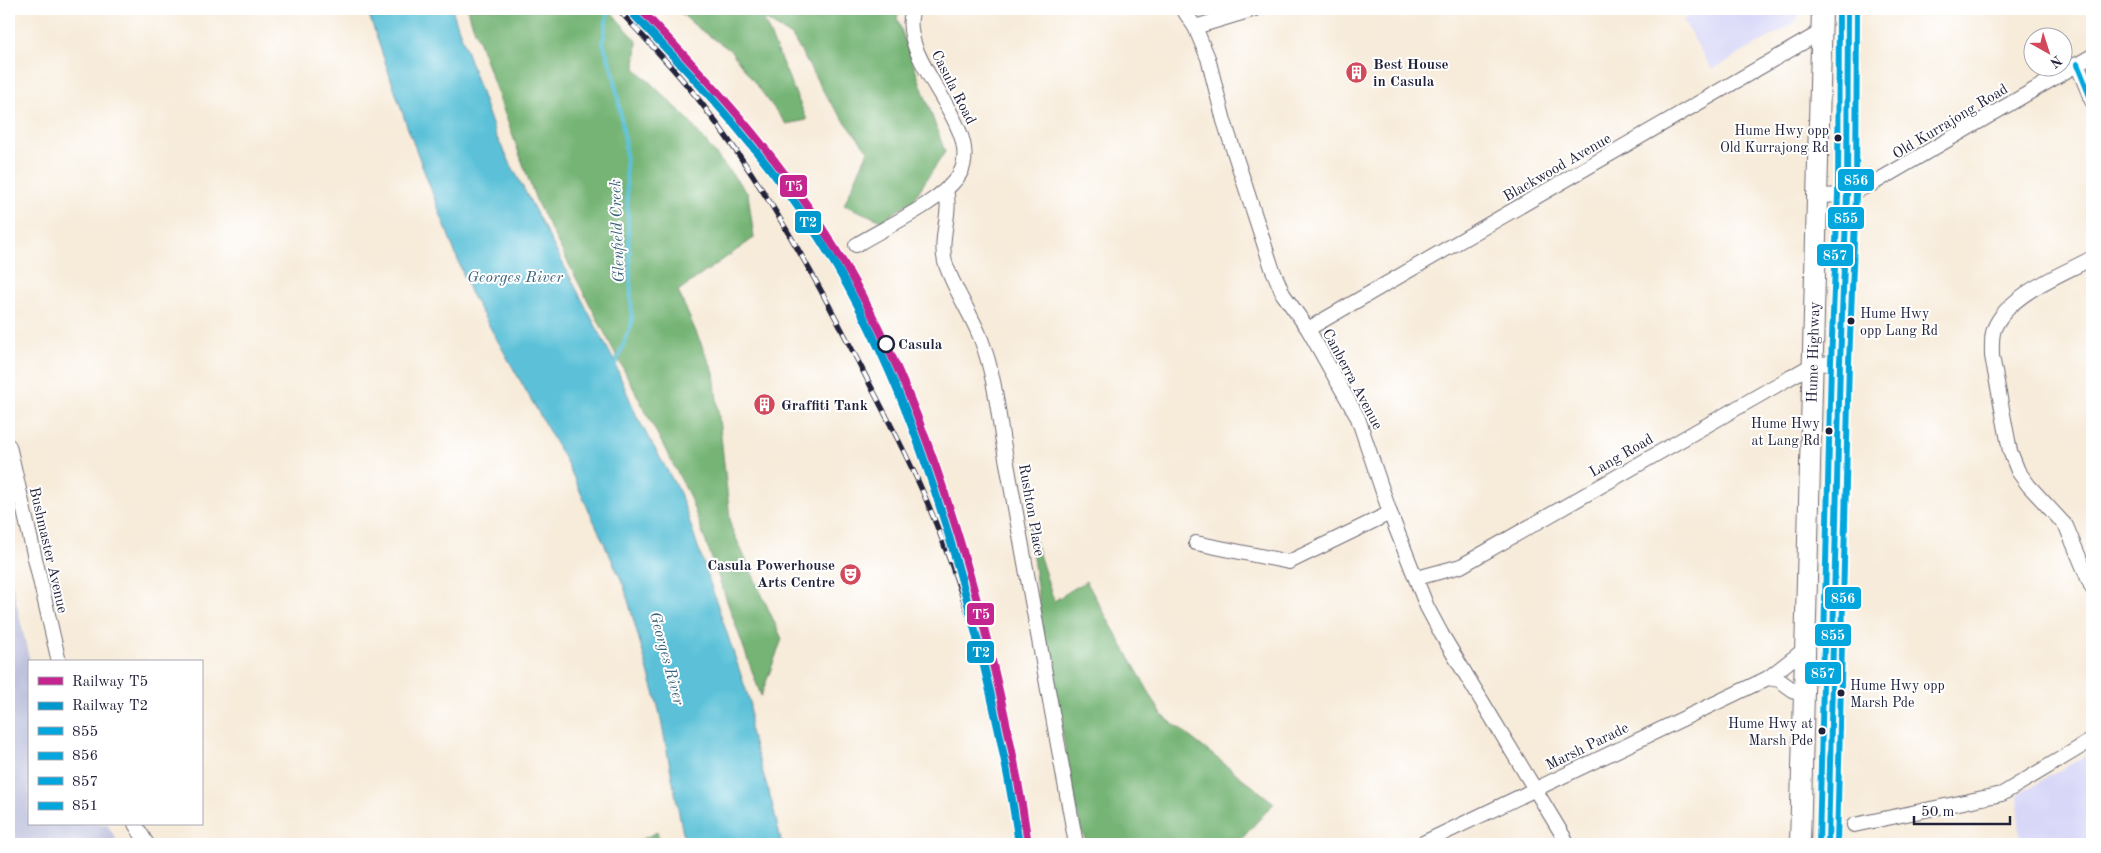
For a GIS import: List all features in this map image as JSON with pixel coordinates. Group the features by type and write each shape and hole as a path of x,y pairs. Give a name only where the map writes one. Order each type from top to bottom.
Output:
{"highway":[{"name":"Hume Highway","path":"1800,844 1822,9"},
{"name":"Hume Highway","path":"1828,844 1840,362 1847,195 1848,9"}],"street":[{"name":"Casula Road","path":"856,245 946,190 958,176 964,161 961,132 934,87 913,40 910,29 913,9"},
{"path":"1183,9 1195,27 1255,9"},
{"name":"Canberra Avenue","path":"1195,27 1208,58 1224,121 1272,268 1283,294 1308,328 1358,418 1390,513 1427,606 1442,635 1568,844"},
{"name":"Blackwood Avenue","path":"1308,328 1821,32"},
{"name":"Old Kurrajong Road","path":"1818,196 1847,195 1897,172 2092,56"},
{"path":"2077,64 2092,101"},
{"name":"Rushton Place","path":"946,190 949,203 942,246 946,264 980,338 994,380 1002,436 1076,844"},
{"path":"2092,258 2011,305 1994,329 1992,348 2006,431 2016,464 2029,486 2066,526 2092,588"},
{"name":"Lang Road","path":"1417,578 1461,566 1812,365 1840,362"},
{"name":"Bushmaster Avenue","path":"9,446 59,660"},
{"path":"1196,543 1289,562 1390,513"},
{"name":"Marsh Parade","path":"1421,844 1768,678 1805,649"},
{"path":"1768,678 1780,680 1803,697"},
{"path":"1854,825 2002,794 2092,740"},
{"path":"136,826 147,844"}],"shaded area":[{"path":"1702,9 1803,9 1794,23 1712,70 1683,20"},
{"path":"9,571 30,660 28,660 28,826 108,826 119,844 9,844"},
{"path":"2092,752 2092,844 2020,844 2018,794"}],"green space":[{"path":"467,9 608,9 637,41 635,68 683,114 748,194 754,238 678,291 714,373 731,527 782,639 761,696 689,495 537,203"},
{"path":"676,9 900,9 897,18 945,152 913,200 882,221 844,205 868,151 829,101 792,36 763,18 807,120 786,124 730,50 698,28"},
{"path":"1028,520 1054,601 1086,581 1162,715 1274,803 1237,844 1087,844 1080,826 1043,632"},
{"path":"657,832 661,844 633,844"}],"water":[{"name":"Georges River","path":"367,9 452,9 496,136 612,357 637,417 680,493 750,702 750,731 771,799 782,844 685,844 659,710 624,586 567,463 470,292 407,126"}],"waterway":[{"name":"Glenfield Creek","path":"613,9 607,15 603,43 614,75 625,141 632,323 614,368"}],"railway":[{"path":"618,9 692,92 725,135 769,200 827,302 908,460 940,533 970,619 994,708 1018,844"}],"rail line":[{"name":"T5","path":"640,9 715,89 785,174 826,234 876,322 917,415 951,511 965,559 994,667 1007,725 1019,784 1028,844"},
{"name":"T2","path":"634,15 732,122 777,178 819,238 869,327 910,420 958,566 992,700 1010,786 1019,844"}],"transit line":[{"name":"857","path":"1819,844 1831,362 1838,195 1839,9"},
{"name":"855","path":"1828,844 1840,362 1847,195 1848,9"},
{"name":"856","path":"1837,844 1849,362 1856,195 1857,9"},
{"name":"851","path":"2077,64 2092,101"}],"place":[{"name":"Best House in Casula","path":"1357,73"},
{"name":"Hume Hwy opp Old Kurrajong Rd","path":"1838,138"},
{"name":"Hume Hwy opp Lang Rd","path":"1851,321"},
{"name":"Casula","path":"886,344"},
{"name":"Graffiti Tank","path":"765,405"},
{"name":"Hume Hwy at Lang Rd","path":"1829,431"},
{"name":"Casula Powerhouse Arts Centre","path":"851,574"},
{"name":"Hume Hwy opp Marsh Pde","path":"1841,693"},
{"name":"Hume Hwy at Marsh Pde","path":"1822,731"}]}
